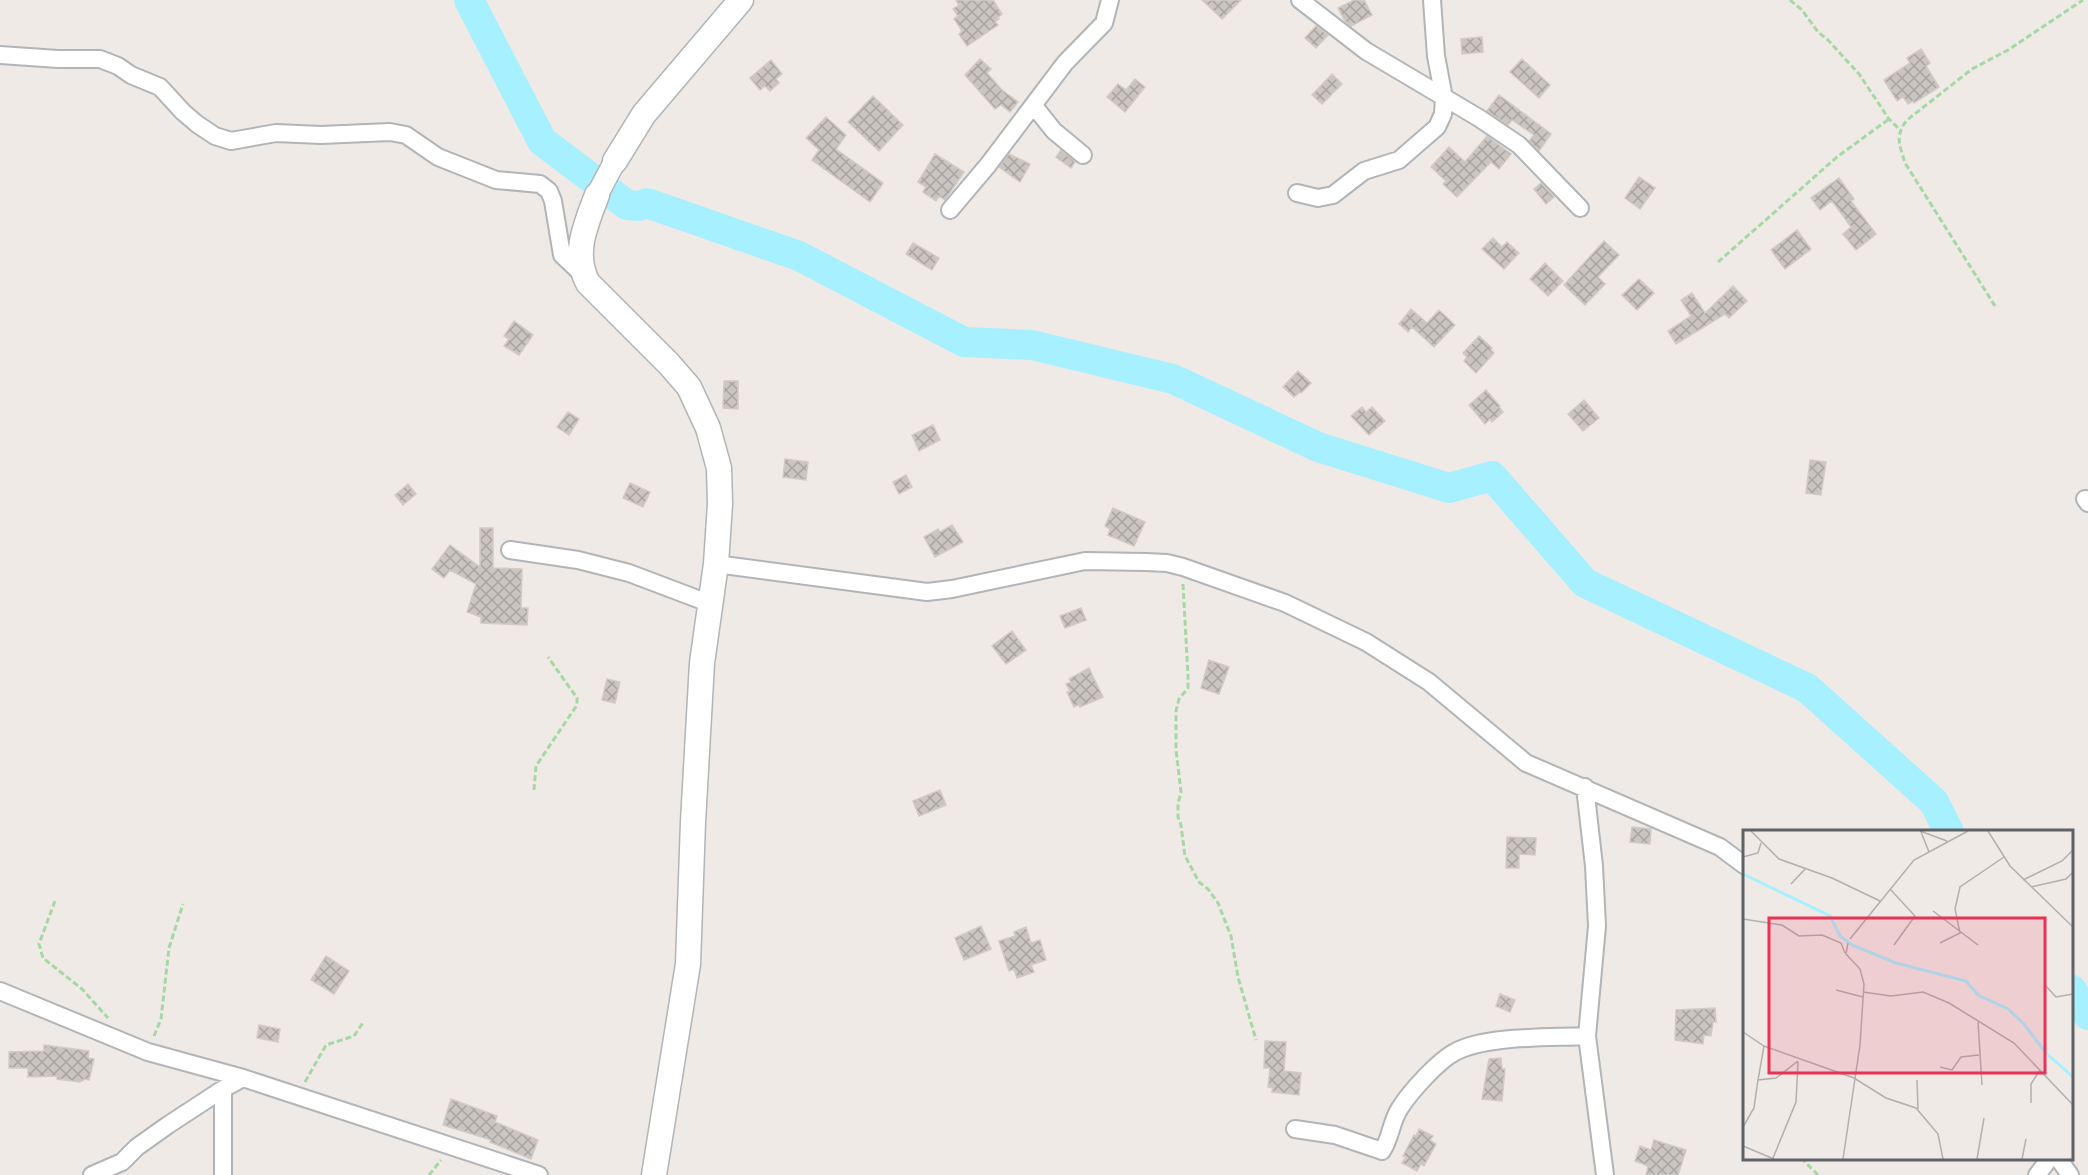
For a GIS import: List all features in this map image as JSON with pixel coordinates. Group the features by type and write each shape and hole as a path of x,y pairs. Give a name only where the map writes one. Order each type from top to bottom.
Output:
{"main road":[{"path":"615,161 644,114 741,0"},
{"path":"597,195 582,243 580,262 584,275 588,283 689,387 708,428 719,468 720,504 716,564 702,674 693,822 688,964 654,1175"}],"street":[{"path":"950,210 1034,106 1065,63 1104,23 1110,0"},
{"path":"1300,0 1366,51 1479,118 1518,145 1580,208"},
{"path":"1297,193 1318,198 1333,195 1364,171 1399,160 1437,127 1443,114 1444,98 1436,56 1432,0"},
{"path":"0,55 100,59 160,87 197,124 215,136 231,141 276,133 321,135 390,132 405,135 438,157 496,180 540,184 549,191 553,201 562,255 584,275"},
{"path":"1034,106 1054,131 1083,155"},
{"path":"597,195 615,161"},
{"path":"510,550 578,560 629,573 711,604"},
{"path":"716,564 927,592 952,589 1085,561 1167,563 1183,567 1285,603 1366,642 1429,682 1526,763 1719,847 1743,864"},
{"path":"1585,787 1594,866 1597,926 1587,1036 1605,1175"},
{"path":"0,991 148,1052 243,1078 539,1175"},
{"path":"1295,1130 1335,1135 1382,1151 1388,1142 1398,1111 1443,1059 1455,1052 1499,1041 1587,1036"},
{"path":"92,1175 122,1162 137,1147 243,1078"},
{"path":"223,1089 223,1175"},
{"path":"2037,1175 2048,1160"},
{"path":"2059,1160 2070,1175"}],"path":[{"path":"1790,0 1802,9 1818,32 1859,74 1889,119 1900,130"},
{"path":"1995,306 1905,163 1899,139 1900,130 1907,120 1966,73 2008,50 2083,0"},
{"path":"1718,262 1837,157 1889,119"},
{"path":"1183,567 1188,688 1179,699 1176,711 1176,750 1181,792 1178,817 1185,856 1199,882 1208,889 1218,903 1231,936 1238,977 1256,1040"},
{"path":"534,790 536,766 577,705 577,698 549,657"},
{"path":"55,901 39,944 43,958 82,989 106,1014 126,1044"},
{"path":"148,1052 161,1019 169,948 183,904"},
{"path":"296,1096 326,1045 354,1036 364,1021"},
{"path":"1803,1160 1818,1175"}],"building":[{"path":"956,0 993,0 1002,14 995,22 998,25 967,46 959,34 962,31 954,19 958,16 953,9 959,5"},
{"path":"1202,0 1241,0 1222,19"},
{"path":"1354,0 1364,0 1372,15 1351,26 1345,21 1338,8"},
{"path":"1316,26 1328,35 1316,48 1305,38"},
{"path":"1482,37 1483,52 1462,54 1461,39"},
{"path":"1921,49 1930,63 1926,66 1939,87 1914,103 1913,101 1908,104 1903,97 1897,101 1884,80 1910,63 1907,58"},
{"path":"980,59 991,69 987,73 1002,90 1018,102 1010,112 1001,105 995,109 965,75"},
{"path":"1522,59 1550,85 1539,98 1510,72"},
{"path":"771,60 782,74 776,79 779,83 770,91 765,86 760,90 750,78"},
{"path":"1332,74 1342,84 1322,104 1312,95"},
{"path":"1135,79 1145,87 1125,112 1107,97 1118,84 1126,90"},
{"path":"1499,95 1551,134 1539,151 1529,141 1534,135 1512,120 1508,125 1487,111"},
{"path":"873,96 903,125 879,151 848,122"},
{"path":"826,117 846,135 836,149 883,183 870,202 812,160 819,150 806,138"},
{"path":"1487,136 1511,154 1499,169 1491,162 1457,197 1443,184 1446,181 1431,167 1449,147 1465,162"},
{"path":"1061,150 1075,162 1071,168 1056,157"},
{"path":"935,154 964,172 945,200 939,196 936,201 923,192 926,187 918,182"},
{"path":"1009,154 1030,164 1020,182 999,167"},
{"path":"1639,177 1655,188 1640,209 1625,198"},
{"path":"1839,178 1854,199 1851,201 1876,234 1856,250 1843,234 1851,227 1832,201 1820,210 1811,198"},
{"path":"1541,183 1554,197 1546,204 1534,189"},
{"path":"1797,230 1811,249 1785,269 1771,250"},
{"path":"1493,238 1502,247 1507,242 1519,253 1504,269 1482,249"},
{"path":"1604,241 1619,255 1598,277 1605,284 1585,305 1564,285"},
{"path":"913,243 939,258 932,270 906,254"},
{"path":"1545,263 1563,281 1548,296 1530,279"},
{"path":"1639,279 1654,293 1637,310 1622,295"},
{"path":"1733,286 1747,301 1729,318 1725,314 1676,344 1668,331 1691,316 1681,300 1692,293 1705,313"},
{"path":"1411,309 1427,323 1439,310 1455,325 1434,347 1412,327 1408,332 1399,324"},
{"path":"514,321 533,335 519,355 504,346 509,339 504,336"},
{"path":"1479,336 1492,348 1494,353 1476,373 1464,361 1467,357 1463,353"},
{"path":"1298,371 1311,383 1294,397 1283,387"},
{"path":"724,381 738,381 738,409 723,408"},
{"path":"1486,390 1503,412 1492,422 1490,419 1485,424 1469,405"},
{"path":"1584,400 1599,418 1583,431 1568,414"},
{"path":"1362,407 1366,412 1372,407 1385,421 1369,435 1351,416"},
{"path":"568,412 579,419 569,435 557,427"},
{"path":"933,425 940,440 919,451 912,435"},
{"path":"785,459 808,462 806,480 783,477"},
{"path":"1810,460 1826,462 1821,495 1806,493"},
{"path":"906,475 912,487 899,494 893,482"},
{"path":"630,483 650,492 643,507 623,498"},
{"path":"408,484 416,494 403,505 395,495"},
{"path":"1113,508 1145,522 1134,546 1108,535 1110,529 1105,526"},
{"path":"952,525 963,542 935,557 924,537 938,529 940,532"},
{"path":"480,528 493,528 493,568 522,569 521,608 528,608 527,625 481,623 481,617 467,612 476,584 450,570 444,578 432,569 450,545 480,567"},
{"path":"1081,608 1086,620 1065,628 1060,616"},
{"path":"1012,631 1026,650 1006,664 992,646"},
{"path":"1209,660 1229,667 1219,694 1201,688"},
{"path":"1089,668 1103,697 1080,707 1079,704 1074,707 1066,684 1071,682 1069,679"},
{"path":"607,679 620,682 615,703 602,700"},
{"path":"940,790 946,805 919,816 913,801"},
{"path":"1632,827 1651,829 1650,844 1630,842"},
{"path":"1507,837 1536,838 1535,855 1519,854 1519,868 1506,868"},
{"path":"981,926 991,949 964,960 955,938"},
{"path":"1026,927 1031,943 1040,940 1046,960 1031,965 1034,972 1017,978 1014,969 1009,971 999,941 1015,936 1014,932"},
{"path":"326,956 349,971 334,994 311,980"},
{"path":"1500,994 1515,1000 1510,1012 1496,1006"},
{"path":"1715,1008 1716,1022 1713,1022 1711,1036 1704,1035 1703,1044 1675,1040 1676,1010"},
{"path":"259,1025 280,1029 278,1042 257,1038"},
{"path":"1265,1041 1286,1042 1284,1071 1301,1073 1299,1095 1272,1092 1273,1088 1268,1087 1270,1068 1264,1068"},
{"path":"44,1045 89,1051 88,1058 94,1059 89,1080 85,1079 80,1082 57,1079 57,1076 28,1077 28,1068 9,1068 9,1052 44,1051"},
{"path":"1501,1058 1502,1069 1505,1069 1502,1101 1482,1099 1489,1059"},
{"path":"451,1099 497,1116 495,1122 538,1140 531,1159 490,1142 491,1140 443,1125"},
{"path":"1419,1129 1433,1136 1430,1140 1436,1144 1424,1166 1421,1164 1417,1171 1402,1163 1406,1157 1403,1156"},
{"path":"1654,1140 1686,1150 1678,1175 1646,1175 1648,1166 1635,1161 1640,1146 1651,1150"}],"waterway":[{"path":"469,0 542,141 627,205 639,206 647,203 799,256 964,342 1032,345 1173,379 1318,447 1449,488 1492,476 1585,583 1807,688 1934,802 1948,830"},
{"path":"2073,992 2088,1015"}]}
